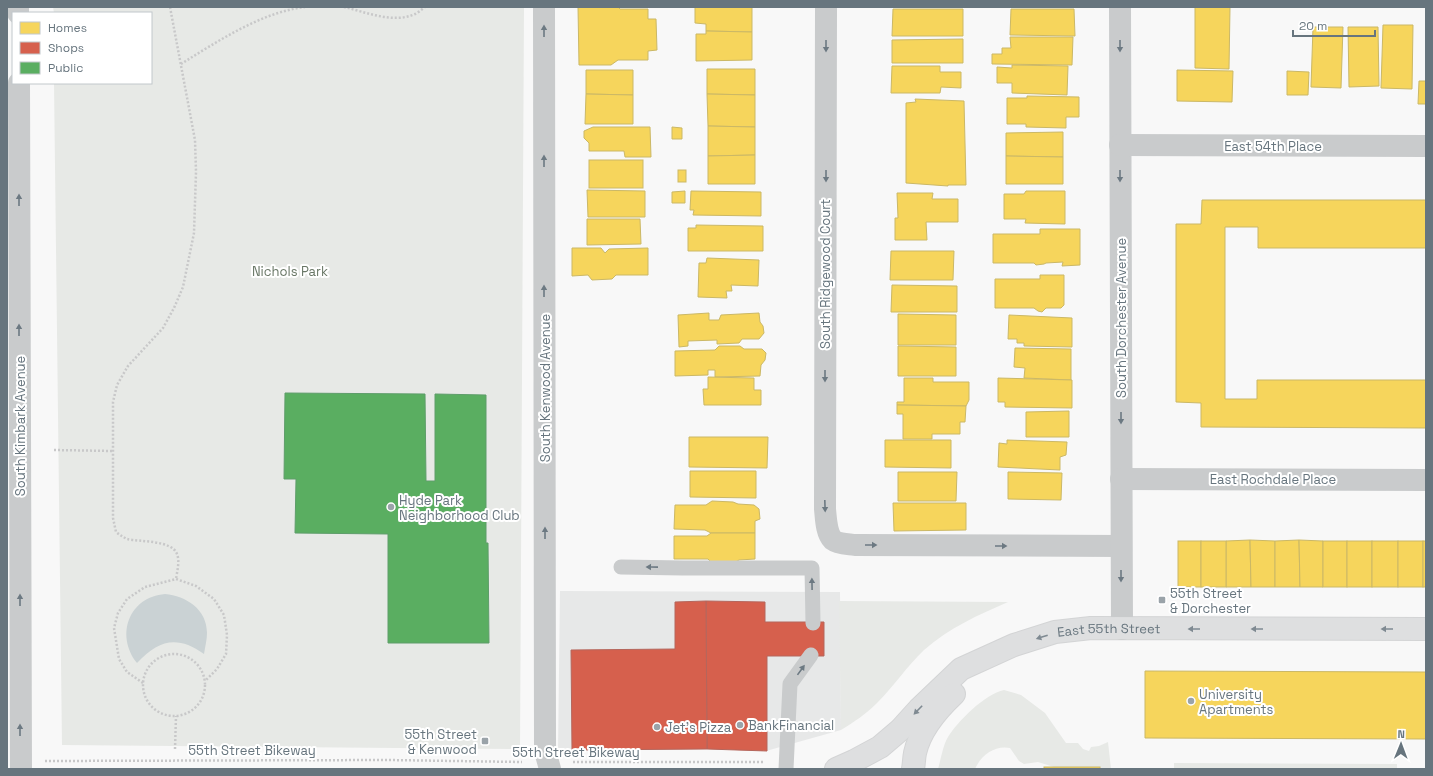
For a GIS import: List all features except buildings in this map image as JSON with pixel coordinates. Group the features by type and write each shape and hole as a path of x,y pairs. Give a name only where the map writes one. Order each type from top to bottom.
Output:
{"street":[{"name":"South Kenwood Avenue","path":"544,7 545,751 549,766"},
{"name":"South Ridgewood Court","path":"826,7 825,509 827,528 833,540 855,545 1121,546"},
{"name":"South Dorchester Avenue","path":"1120,7 1122,629"},
{"name":"South Kimbark Avenue","path":"19,84 13,290 21,765"},
{"name":"East 54th Place","path":"1120,145 1426,146"},
{"name":"East Rochdale Place","path":"1121,479 1426,480"},
{"name":"East 55th Street","path":"836,769 854,762 880,746 900,730 919,709 961,669 1014,645 1055,632 1092,628 1426,629"},
{"path":"913,769 915,753 922,735 939,708 969,680 980,660"}],"lane":[{"path":"621,567 812,568 813,623"},
{"path":"786,764 790,684 811,655"}],"path":[{"path":"170,7 195,140 196,172 194,233 182,286 174,308 163,328 128,366 117,385 113,402 113,518 116,532 128,538 162,544 175,549 178,554 176,579"},
{"path":"181,64 231,33 288,9 305,7"},
{"path":"344,7 387,18 402,18 415,14 425,7"},
{"path":"54,450 113,451"},
{"path":"143,683 127,672 119,659 114,628 118,613 127,599 145,587 176,579 196,586 214,599 224,615 227,635 226,654 217,669 205,681"},
{"path":"176,654 186,656 195,662 202,671 205,681 205,691 201,701 194,709 186,714 176,716 157,712 150,705 145,696 143,683 148,667 165,655 176,654"},
{"path":"175,749 176,716"},
{"name":"55th Street Bikeway","path":"21,765 388,760 549,766 760,762 786,764"}],"shaded area":[{"path":"560,591 840,592 841,730 766,751 707,749 558,751"},
{"path":"165,594 173,595 188,601 194,605 203,617 207,633 204,654 185,644 177,642 169,643 153,649 137,663 130,652 127,641 129,619 142,602"}],"green space":[{"name":"Nichols Park","path":"53,7 524,7 520,749 62,745 54,84 152,84 152,12 54,12"},
{"path":"839,601 1008,602 943,635 918,656 873,707 860,718 841,730"},
{"path":"1004,690 1021,695 1045,713 1066,743 1078,743 1083,749 1089,751 1091,747 1099,746 1108,742 1111,769 1100,769 1100,767 1054,767 1038,762 1024,764 1019,761 1010,748 1004,747 989,752 985,755 975,769 938,769 946,740 958,723 981,702"},
{"path":"1174,763 1397,764 1397,769 1174,769"}],"place":[{"name":"Hyde Park Neighborhood Club","path":"391,507"},
{"name":"55th Street & Dorchester","path":"1162,600"},
{"name":"University Apartments","path":"1191,701"},
{"name":"BankFinancial","path":"740,725"},
{"name":"Jet's Pizza","path":"657,727"},
{"name":"55th Street & Kenwood","path":"485,741"}]}
